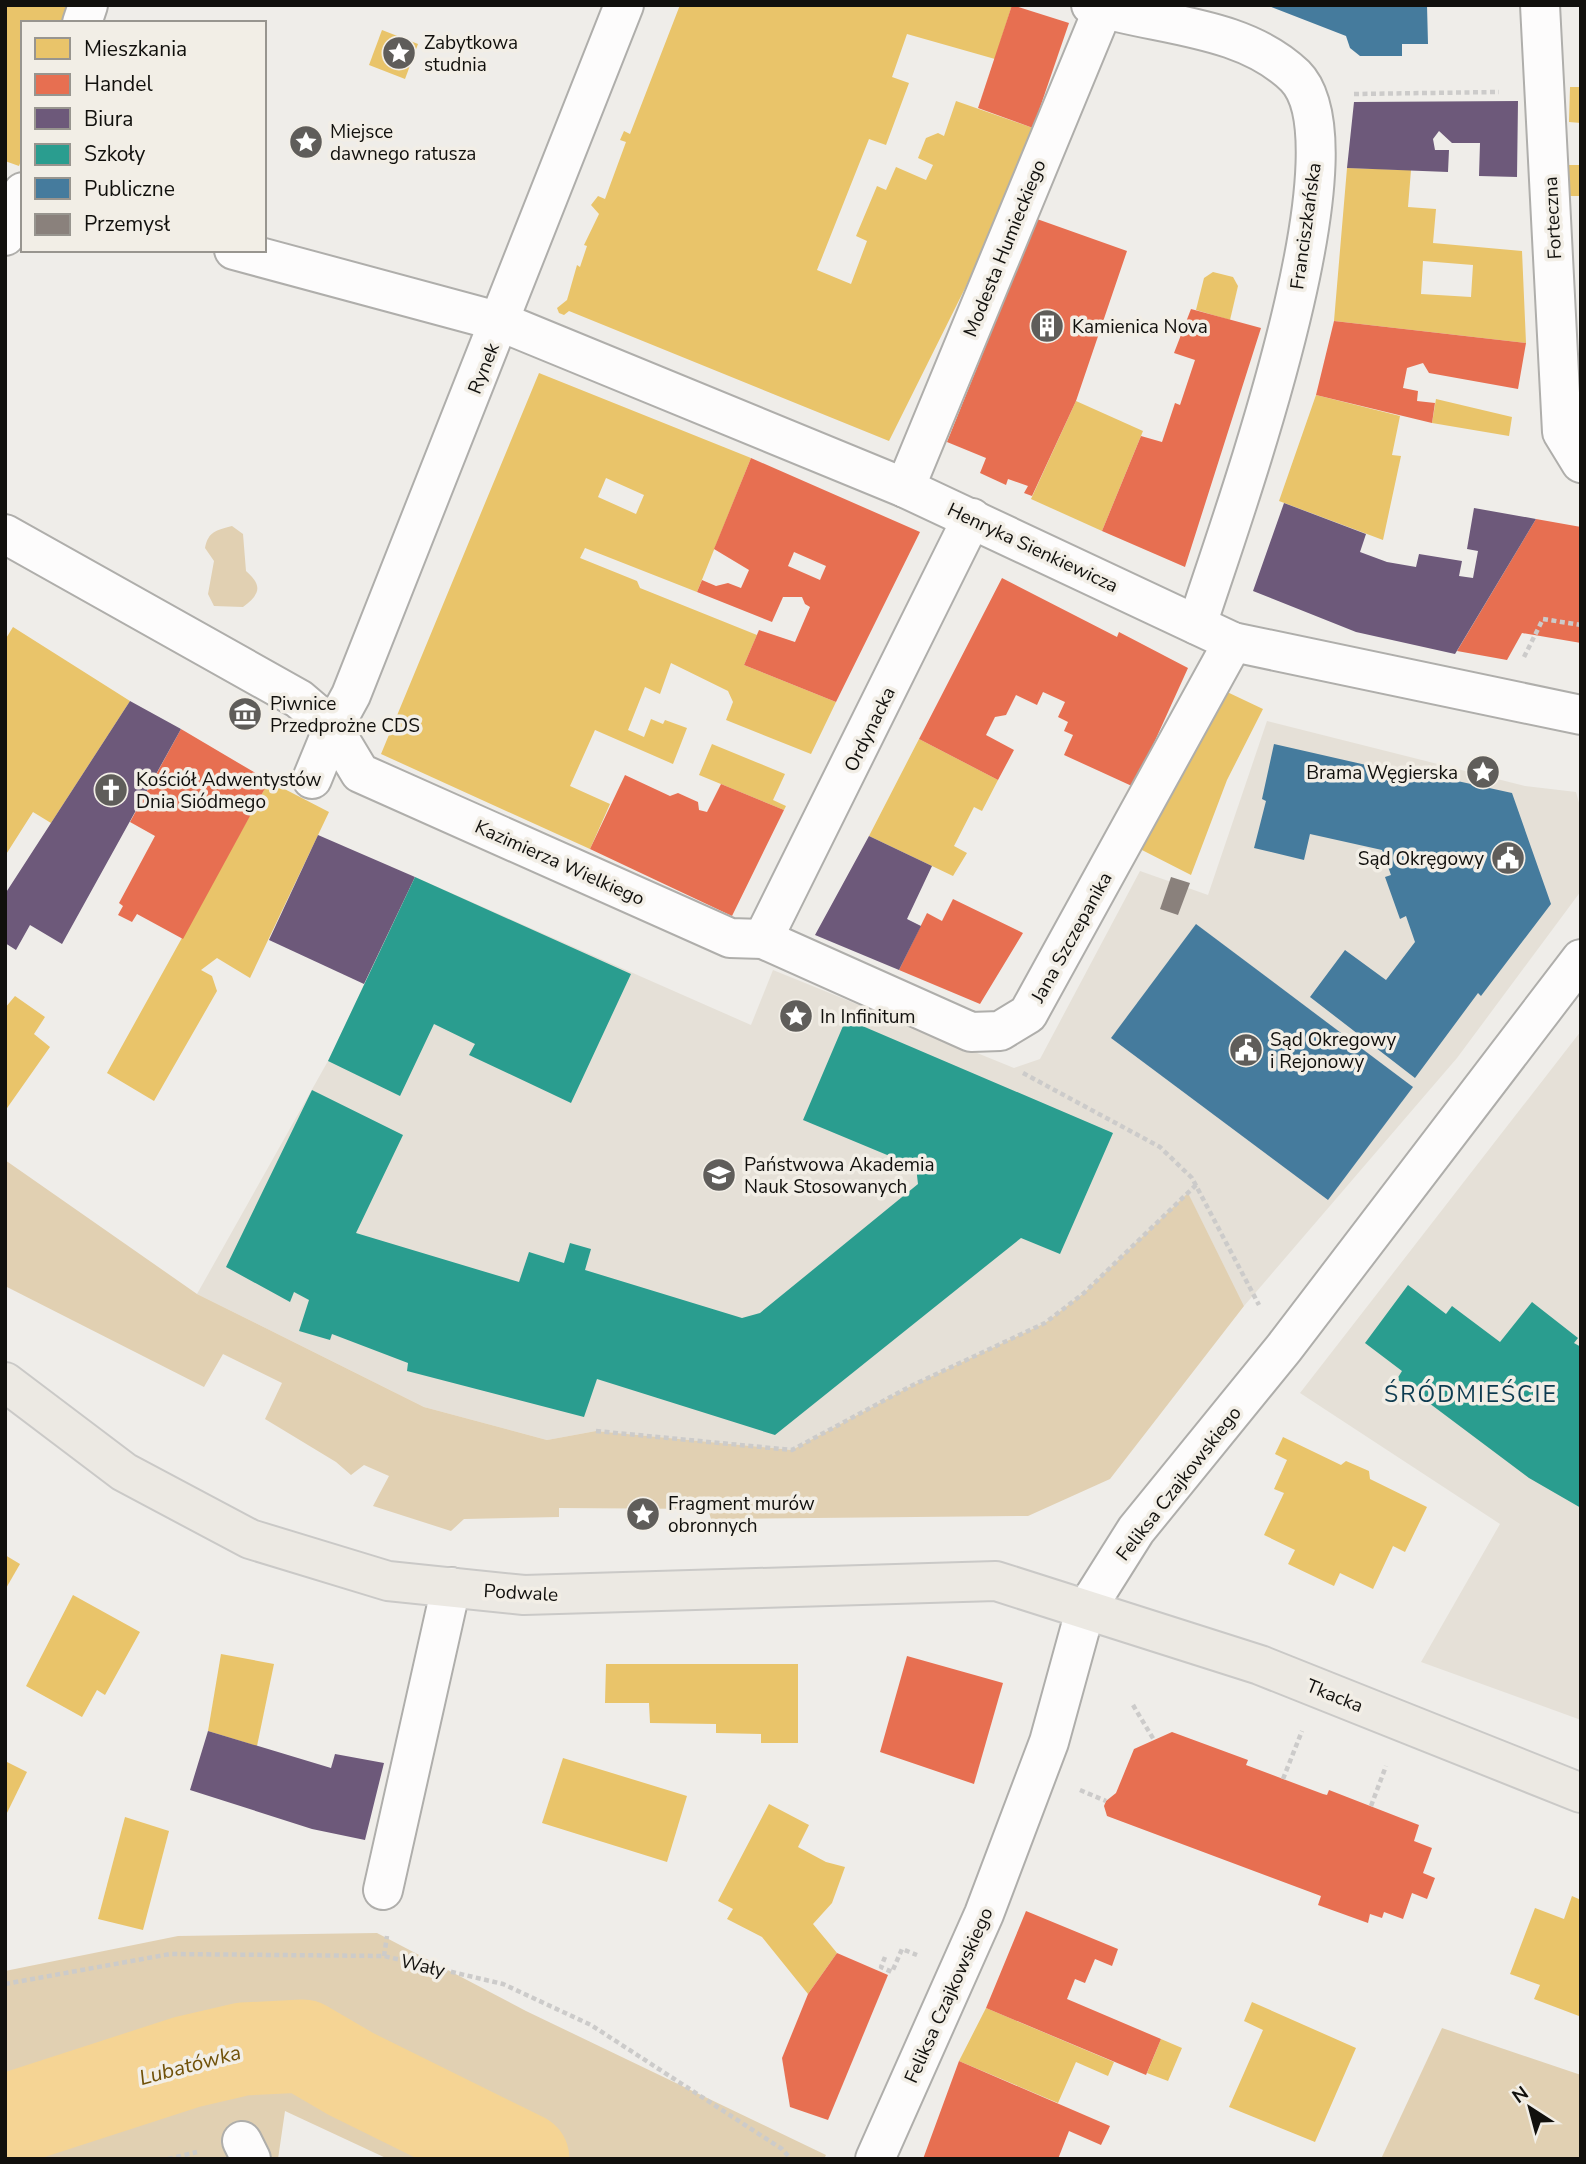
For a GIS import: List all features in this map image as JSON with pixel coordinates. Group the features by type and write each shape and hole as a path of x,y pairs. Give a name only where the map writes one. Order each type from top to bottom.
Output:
{"main road":[{"name":"Podwale","path":"5,1382 124,1472 250,1539 388,1581 524,1595 996,1581 1084,1611"},
{"name":"Tkacka","path":"1084,1611 1260,1665 1581,1793"}],"street":[{"name":"Rynek","path":"319,752 351,695 501,322 624,5"},
{"name":"Forteczna","path":"1540,5 1572,447"},
{"name":"Modesta Humieckiego","path":"905,488 1097,7"},
{"name":"Franciszkańska","path":"1097,7 1206,32 1265,53 1296,78 1306,95 1312,116 1315,160 1303,265 1263,427 1197,625"},
{"path":"5,236 21,197"},
{"name":"Henryka Sienkiewicza","path":"241,252 501,322 905,488 1233,642 1581,715"},
{"name":"Ordynacka","path":"763,939 972,518"},
{"path":"5,534 299,699 319,752"},
{"name":"Jana Szczepanika","path":"763,939 971,1032 1000,1031 1028,1014 1233,642"},
{"name":"Kazimierza Wielkiego","path":"319,752 730,938 763,939"},
{"name":"Feliksa Czajkowskiego","path":"875,2159 984,1914 1049,1742 1084,1611 1136,1530 1284,1348 1581,959"},
{"path":"383,1890 450,1587"}],"path":[{"path":"1352,94 1510,92"},
{"path":"1533,639 1543,619 1581,625"},
{"path":"1014,1068 1160,1147 1196,1185 1262,1312"},
{"path":"596,1431 792,1450 911,1386 1045,1323 1084,1293 1196,1185"},
{"path":"1133,1706 1154,1740"},
{"path":"1283,1779 1298,1741"},
{"path":"1371,1806 1390,1755"},
{"path":"1096,1795 1106,1801"},
{"path":"885,1957 881,1967 892,1972 902,1950 921,1956"},
{"name":"Wały","path":"5,1984 170,1954 384,1956 503,1984 592,2025 782,2149 791,2159"}],"shaded area":[{"path":"232,526 243,534 246,571 255,581 257,590 243,607 214,606 208,594 214,561 205,548 208,538 214,532"},
{"name":"Państwowa Akademia Nauk Stosowanych","path":"1267,721 1525,786 1576,792 1581,810 1581,891 1457,1058 1244,1306 1188,1194 1084,1293 1045,1323 911,1386 792,1450 596,1431 547,1440 424,1407 197,1294 328,1061 415,877 751,1025 773,970 1014,1068 1040,1059 1140,871 1208,895"},
{"path":"1581,1031 1581,1720 1421,1662 1500,1524 1300,1393"},
{"path":"5,1160 197,1294 424,1407 547,1440 596,1431 792,1450 911,1386 1045,1323 1084,1293 1188,1193 1244,1306 1110,1479 1028,1516 711,1519 708,1509 559,1508 559,1517 464,1519 451,1531 373,1506 389,1476 364,1465 351,1475 336,1462 265,1419 282,1383 223,1354 204,1387 5,1286"},
{"path":"377,1933 526,2011 826,2155 824,2159 388,2159 285,2111 278,2159 5,2159 5,1971 178,1936"},
{"path":"1442,2028 1581,2075 1581,2159 1381,2159"}],"building: Mieszkania":[{"path":"5,5 68,5 63,21 21,21 21,160 19,166 5,161"},
{"path":"680,5 1012,5 995,59 907,34 892,77 909,83 886,145 869,139 817,270 851,284 867,241 856,236 877,186 886,190 896,167 926,180 933,165 918,158 926,138 938,133 944,136 956,101 1033,128 992,234 889,441 569,311 564,315 559,313 557,308 567,300 577,265 580,267 587,246 584,245 599,214 591,205 598,196 605,199 626,142 620,140 624,131 630,134"},
{"path":"382,30 418,44 405,79 369,65"},
{"path":"1570,87 1581,87 1581,123 1569,122"},
{"path":"1567,165 1581,165 1581,196 1567,196"},
{"path":"1347,168 1411,170 1408,207 1436,209 1433,243 1522,251 1526,343 1334,321","holes":["1423,261 1473,265 1471,297 1421,294"]},
{"path":"1213,272 1233,277 1238,286 1230,320 1196,310 1204,278"},
{"path":"539,373 751,458 697,592 585,548 580,558 637,581 640,588 757,635 744,665 836,702 811,754 726,720 733,702 728,691 671,663 660,694 645,687 628,730 644,737 651,719 663,724 665,720 687,728 673,764 595,730 570,786 610,804 590,849 381,754","holes":["606,478 644,495 636,514 598,497"]},
{"path":"1316,395 1400,416 1392,455 1401,456 1383,540 1279,501"},
{"path":"1436,399 1512,417 1509,436 1432,423"},
{"path":"1076,401 1143,431 1102,531 1031,499"},
{"path":"13,627 130,701 51,823 33,812 5,856 5,640"},
{"path":"1225,691 1263,709 1227,780 1191,875 1140,849"},
{"path":"919,739 998,780 982,811 974,807 954,846 967,853 953,876 869,836"},
{"path":"712,744 785,774 773,800 786,806 784,810 699,775"},
{"path":"269,781 329,812 250,978 217,958 201,970 212,976 217,991 154,1101 107,1073"},
{"path":"15,996 45,1017 34,1034 50,1047 5,1111 5,1008"},
{"path":"1283,1437 1341,1465 1346,1461 1369,1471 1370,1479 1427,1507 1405,1552 1393,1546 1373,1589 1340,1573 1334,1586 1288,1564 1295,1550 1264,1535 1284,1493 1274,1489 1287,1460 1275,1454"},
{"path":"5,1555 20,1564 5,1590"},
{"path":"73,1595 140,1632 105,1695 97,1690 82,1717 26,1686"},
{"path":"221,1654 274,1664 257,1746 208,1731"},
{"path":"606,1664 798,1664 798,1743 761,1743 761,1734 716,1733 716,1724 650,1723 649,1703 605,1703"},
{"path":"563,1758 687,1796 667,1862 542,1823"},
{"path":"5,1761 27,1772 5,1817"},
{"path":"769,1804 809,1825 798,1847 826,1862 845,1867 832,1903 813,1924 837,1953 808,1994 762,1937 727,1919 733,1909 718,1901"},
{"path":"125,1817 169,1831 143,1930 98,1919"},
{"path":"1572,1896 1581,1900 1579,2016 1534,1999 1540,1985 1510,1974 1535,1908 1564,1919"},
{"path":"1252,2002 1356,2048 1315,2142 1229,2107 1263,2030 1244,2021"},
{"path":"986,2008 1114,2062 1108,2076 1076,2062 1058,2103 959,2061"},
{"path":"1161,2039 1182,2048 1168,2081 1147,2073"}],"building: Handel":[{"path":"1012,5 1069,23 1033,128 978,108"},
{"name":"Kamienica Nova","path":"1037,219 1127,251 1076,401 1032,496 1024,493 1028,486 1008,479 1006,485 980,473 986,458 947,442"},
{"path":"1191,309 1261,328 1185,567 1102,531 1141,436 1162,442 1175,403 1180,405 1195,360 1174,353"},
{"path":"1334,321 1526,343 1518,389 1429,373 1423,363 1407,368 1403,388 1418,391 1417,401 1435,403 1432,423 1316,395"},
{"path":"751,458 920,532 836,702 744,665 759,630 795,642 810,607 802,597 783,597 772,622 697,592 702,580 716,586 728,583 741,588 749,570 714,549","holes":["794,552 826,566 820,580 788,566"]},
{"path":"1536,519 1581,527 1581,643 1522,633 1507,660 1457,651"},
{"path":"1002,578 1117,637 1119,632 1188,668 1134,787 1064,755 1073,735 1064,731 1068,722 1058,717 1065,702 1043,692 1037,705 1016,695 1006,715 995,717 986,735 1014,750 998,780 919,739"},
{"path":"181,729 269,781 183,939 137,914 132,922 118,915 123,906 119,903 155,836 130,822"},
{"path":"625,775 670,796 678,793 698,802 699,810 707,812 721,784 784,810 732,916 590,849"},
{"path":"953,899 1023,933 980,1004 899,970 927,913 942,921"},
{"path":"907,1656 1003,1683 974,1784 880,1752"},
{"path":"1172,1732 1248,1760 1246,1765 1323,1794 1327,1795 1329,1790 1419,1825 1414,1841 1432,1848 1423,1873 1435,1878 1427,1899 1412,1893 1403,1919 1384,1912 1382,1918 1370,1914 1368,1923 1318,1905 1321,1896 1107,1816 1104,1806 1106,1801 1116,1793 1134,1749"},
{"path":"1026,1911 1118,1949 1112,1966 1095,1959 1085,1983 1075,1979 1067,1999 1161,2039 1146,2075 986,2008"},
{"path":"837,1953 888,1975 828,2120 790,2107 782,2058 808,1994"},
{"path":"959,2061 1110,2126 1101,2145 1069,2131 1058,2159 923,2159"}],"building: Biura":[{"path":"1518,101 1517,177 1479,176 1480,143 1452,143 1439,131 1433,139 1435,150 1449,150 1448,172 1347,168 1354,102"},
{"path":"1284,503 1366,534 1360,552 1387,562 1416,567 1419,554 1462,561 1459,576 1473,578 1478,551 1467,549 1474,508 1536,519 1455,654 1356,632 1253,591"},
{"path":"130,701 181,729 62,944 30,925 16,950 5,943 5,894"},
{"path":"318,835 415,877 364,984 269,940"},
{"path":"869,836 932,866 907,919 921,926 899,970 815,935"},
{"path":"208,1731 331,1768 335,1754 384,1763 365,1840 312,1829 190,1790"}],"building: Szkoły":[{"path":"415,877 631,974 571,1103 469,1055 475,1044 434,1024 400,1096 328,1061"},
{"path":"846,1019 1113,1133 1060,1254 1021,1238 775,1435 597,1379 584,1417 407,1371 408,1363 332,1334 330,1340 299,1331 309,1300 294,1292 290,1302 226,1267 312,1090 403,1135 356,1233 519,1282 529,1252 564,1263 570,1243 591,1249 585,1270 742,1318 760,1313 918,1184 916,1167 803,1120"},
{"path":"1408,1285 1446,1314 1452,1306 1500,1342 1532,1302 1578,1338 1574,1343 1581,1347 1581,1508 1529,1478 1397,1379 1402,1371 1365,1343"}],"building: Publiczne":[{"path":"1266,5 1427,5 1428,44 1402,44 1402,56 1360,56 1350,48 1346,36"},
{"path":"1274,744 1397,772 1398,768 1512,793 1551,904 1481,996 1478,993 1415,1078 1310,997 1345,950 1386,980 1415,942 1406,916 1400,919 1385,877 1391,875 1382,850 1310,834 1304,860 1254,848 1266,801 1262,799"},
{"name":"Sąd Okregowy i Rejonowy","path":"1196,924 1413,1087 1328,1200 1111,1038"}],"building: Przemysł":[{"path":"1171,877 1190,883 1178,915 1160,909"}],"waterway":[{"name":"Lubatówka","path":"5,2121 187,2062 243,2049 303,2046 351,2074 523,2159"}],"place":[{"name":"Zabytkowa studnia","path":"399,53"},
{"name":"Miejsce dawnego ratusza","path":"306,142"},
{"name":"Kamienica Nova","path":"1047,326"},
{"name":"Piwnice Przedprożne CDS","path":"245,714"},
{"name":"Brama Węgierska","path":"1483,772"},
{"name":"Kościół Adwentystów Dnia Siódmego","path":"111,790"},
{"name":"Sąd Okręgowy","path":"1508,858"},
{"name":"In Infinitum","path":"796,1016"},
{"name":"Sąd Okregowy i Rejonowy","path":"1246,1050"},
{"name":"Państwowa Akademia Nauk Stosowanych","path":"719,1175"},
{"name":"Fragment murów obronnych","path":"643,1514"}],"district":[{"name":"ŚRÓDMIEŚCIE","path":"1471,1394"}]}
